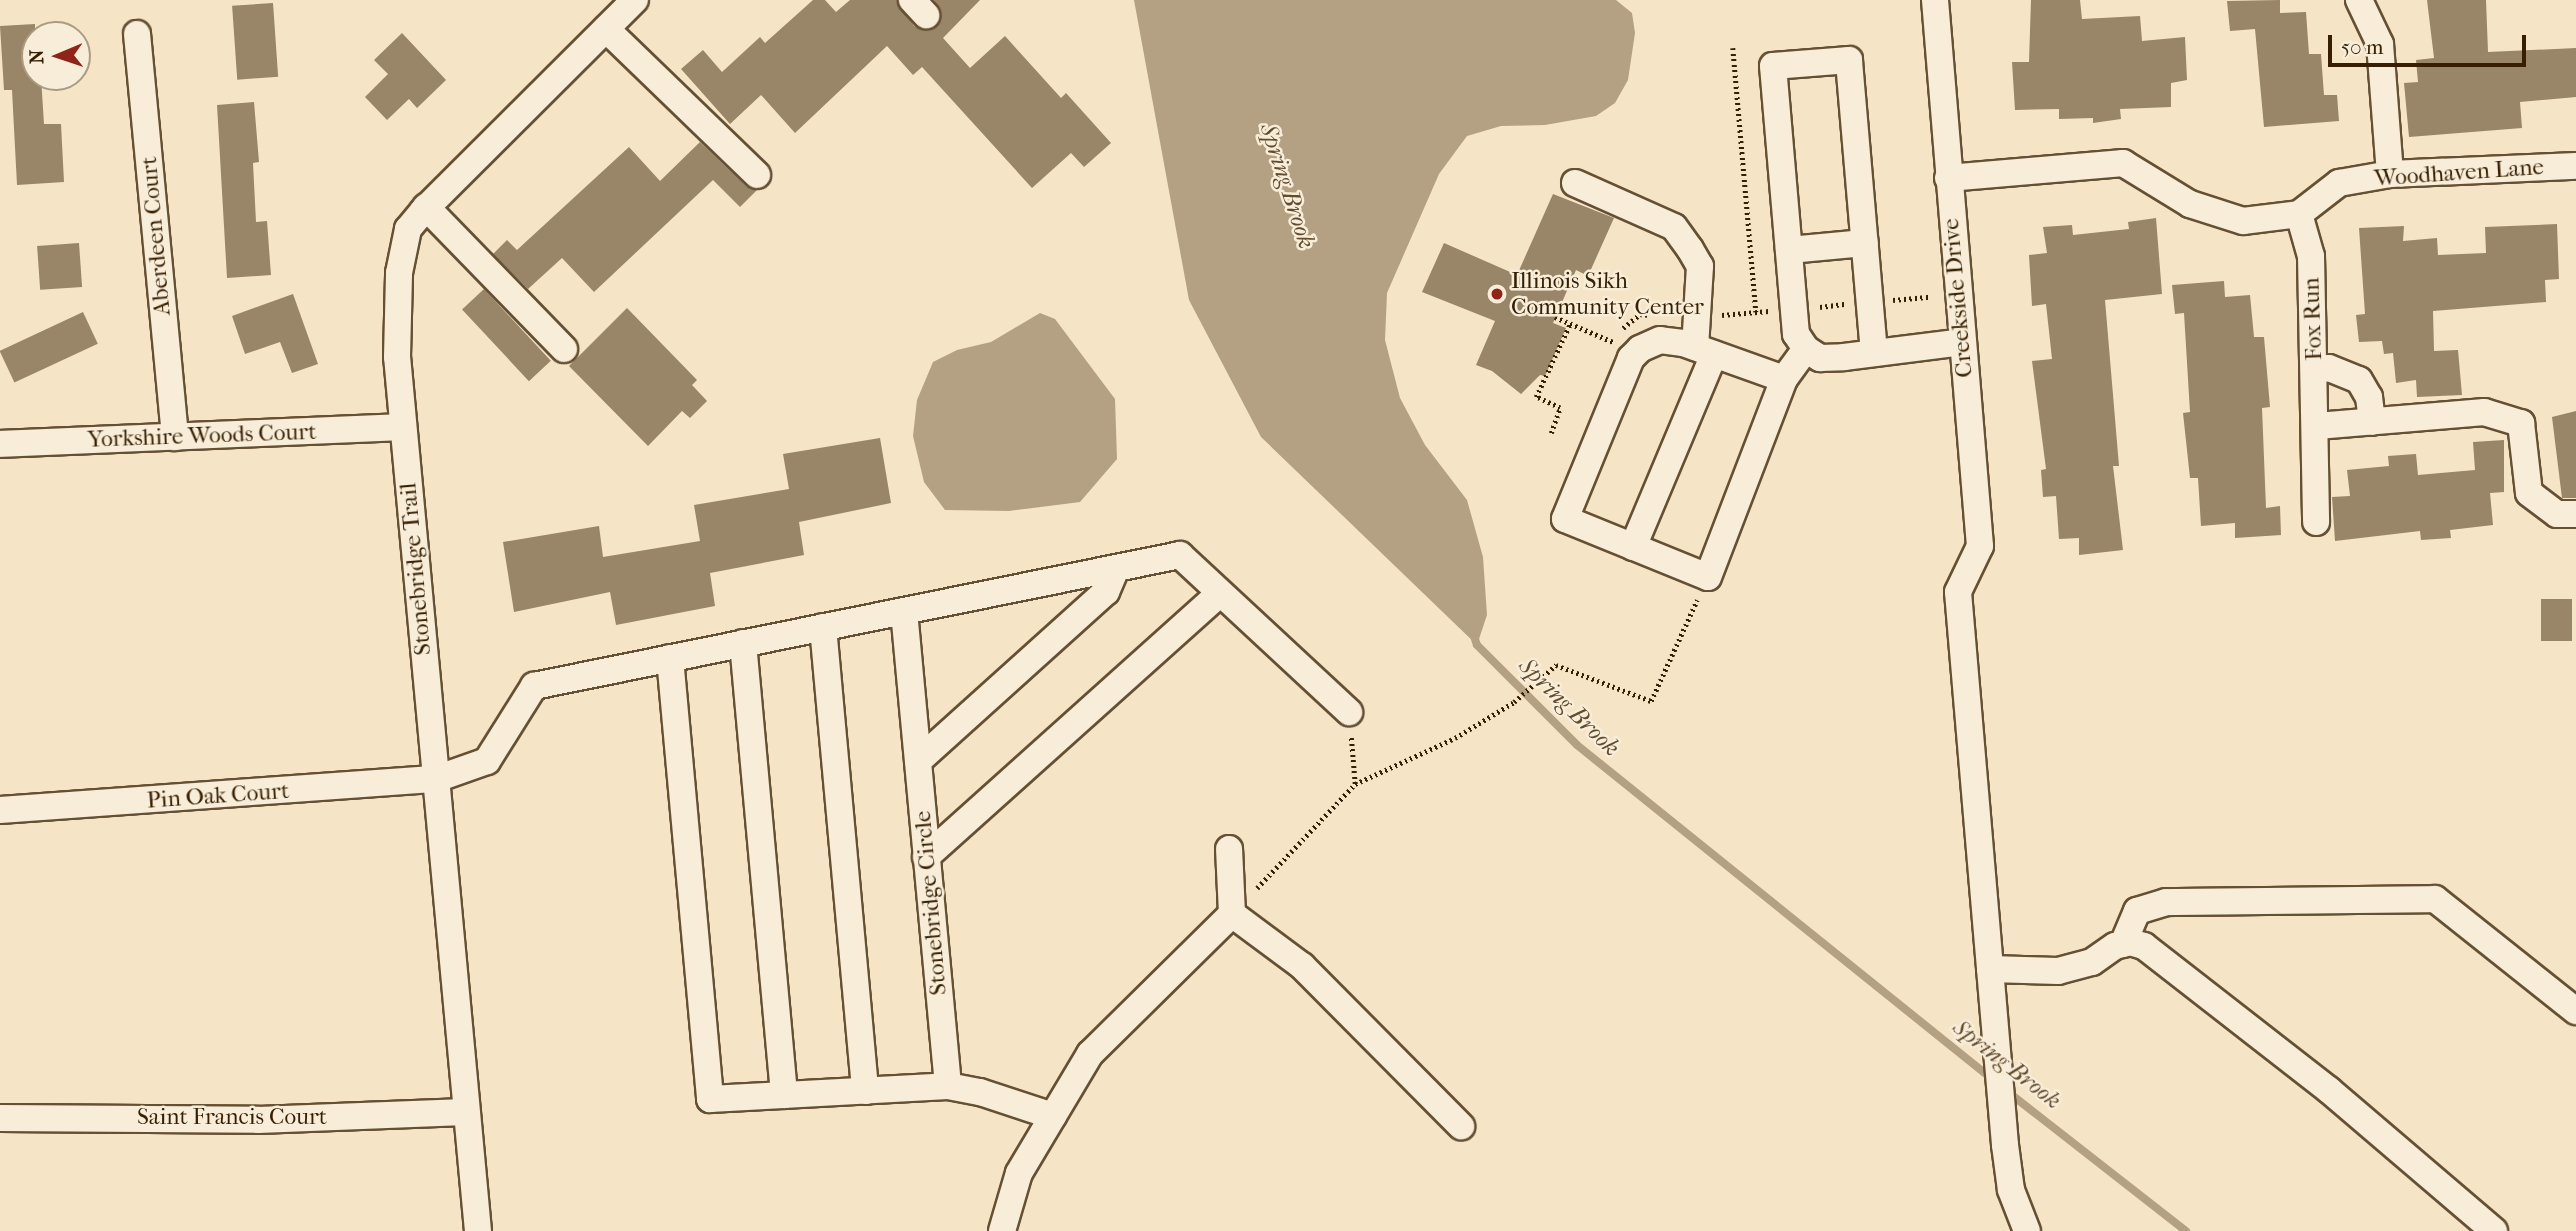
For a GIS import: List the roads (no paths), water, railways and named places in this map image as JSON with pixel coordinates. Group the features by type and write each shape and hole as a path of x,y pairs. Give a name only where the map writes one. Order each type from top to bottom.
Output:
{"street":[{"name":"Stonebridge Trail","path":"478,1231 403,427 395,323 398,274 408,229 426,208 635,0"},
{"name":"Creekside Drive","path":"1935,0 1980,546 1958,592 1990,969"},
{"path":"2359,0 2380,44 2390,174"},
{"path":"606,29 757,176"},
{"name":"Aberdeen Court","path":"137,34 175,437"},
{"path":"1874,353 1849,60 1773,66 1796,334 1806,349 1820,358 1874,353 1962,342"},
{"path":"1948,178 2123,163 2190,204 2243,221 2299,214"},
{"name":"Woodhaven Lane","path":"2299,214 2339,183 2390,174 2576,166"},
{"path":"1576,183 1674,227 1700,266 1697,318 1704,350 1633,547"},
{"path":"426,208 564,349"},
{"name":"Fox Run","path":"2299,214 2311,256 2317,426 2316,522"},
{"path":"1789,250 1865,243"},
{"path":"1784,379 1704,350 1660,340 1640,349 1632,358 1565,519 1708,577 1784,379 1806,349"},
{"path":"2315,370 2329,368 2359,380 2369,397 2372,422"},
{"path":"2317,426 2484,412 2521,423 2529,493 2557,513 2576,514"},
{"name":"Yorkshire Woods Court","path":"0,444 403,427"},
{"path":"436,779 487,761 534,685 1180,555 1349,712"},
{"path":"918,761 1106,592 1116,568"},
{"path":"926,857 1220,593"},
{"name":"Stonebridge Circle","path":"904,611 948,1086"},
{"path":"823,627 865,1091"},
{"path":"743,643 784,1095"},
{"path":"670,658 710,1099 948,1086 980,1092 1053,1116"},
{"name":"Pin Oak Court","path":"0,810 436,779"},
{"path":"1002,1231 1019,1173 1090,1055 1232,914 1229,849"},
{"path":"2123,944 2137,911 2166,902 2435,899 2576,1011"},
{"path":"1232,914 1302,966 1461,1126"},
{"path":"2027,1231 2011,1190 2002,1107 2000,1047 1990,969 2058,971 2092,962 2123,944 2144,946 2184,976 2329,1090 2494,1231"},
{"name":"Saint Francis Court","path":"0,1118 258,1121 465,1112"}],"water":[{"path":"1134,0 1616,0 1632,13 1635,33 1628,80 1615,103 1596,116 1545,125 1501,126 1467,136 1439,174 1387,293 1385,340 1400,398 1425,445 1467,500 1483,557 1487,615 1477,645 1261,437 1189,300"},
{"path":"1040,313 1055,319 1115,399 1117,459 1080,502 1009,511 945,510 924,482 913,436 917,400 933,362 957,350 991,342"}],"waterway":[{"name":"Spring Brook","path":"1474,636 1477,645 1577,745 1992,1079"},
{"name":"Spring Brook","path":"2008,1092 2186,1231"}],"place":[{"name":"Illinois Sikh Community Center","path":"1497,294"}]}
